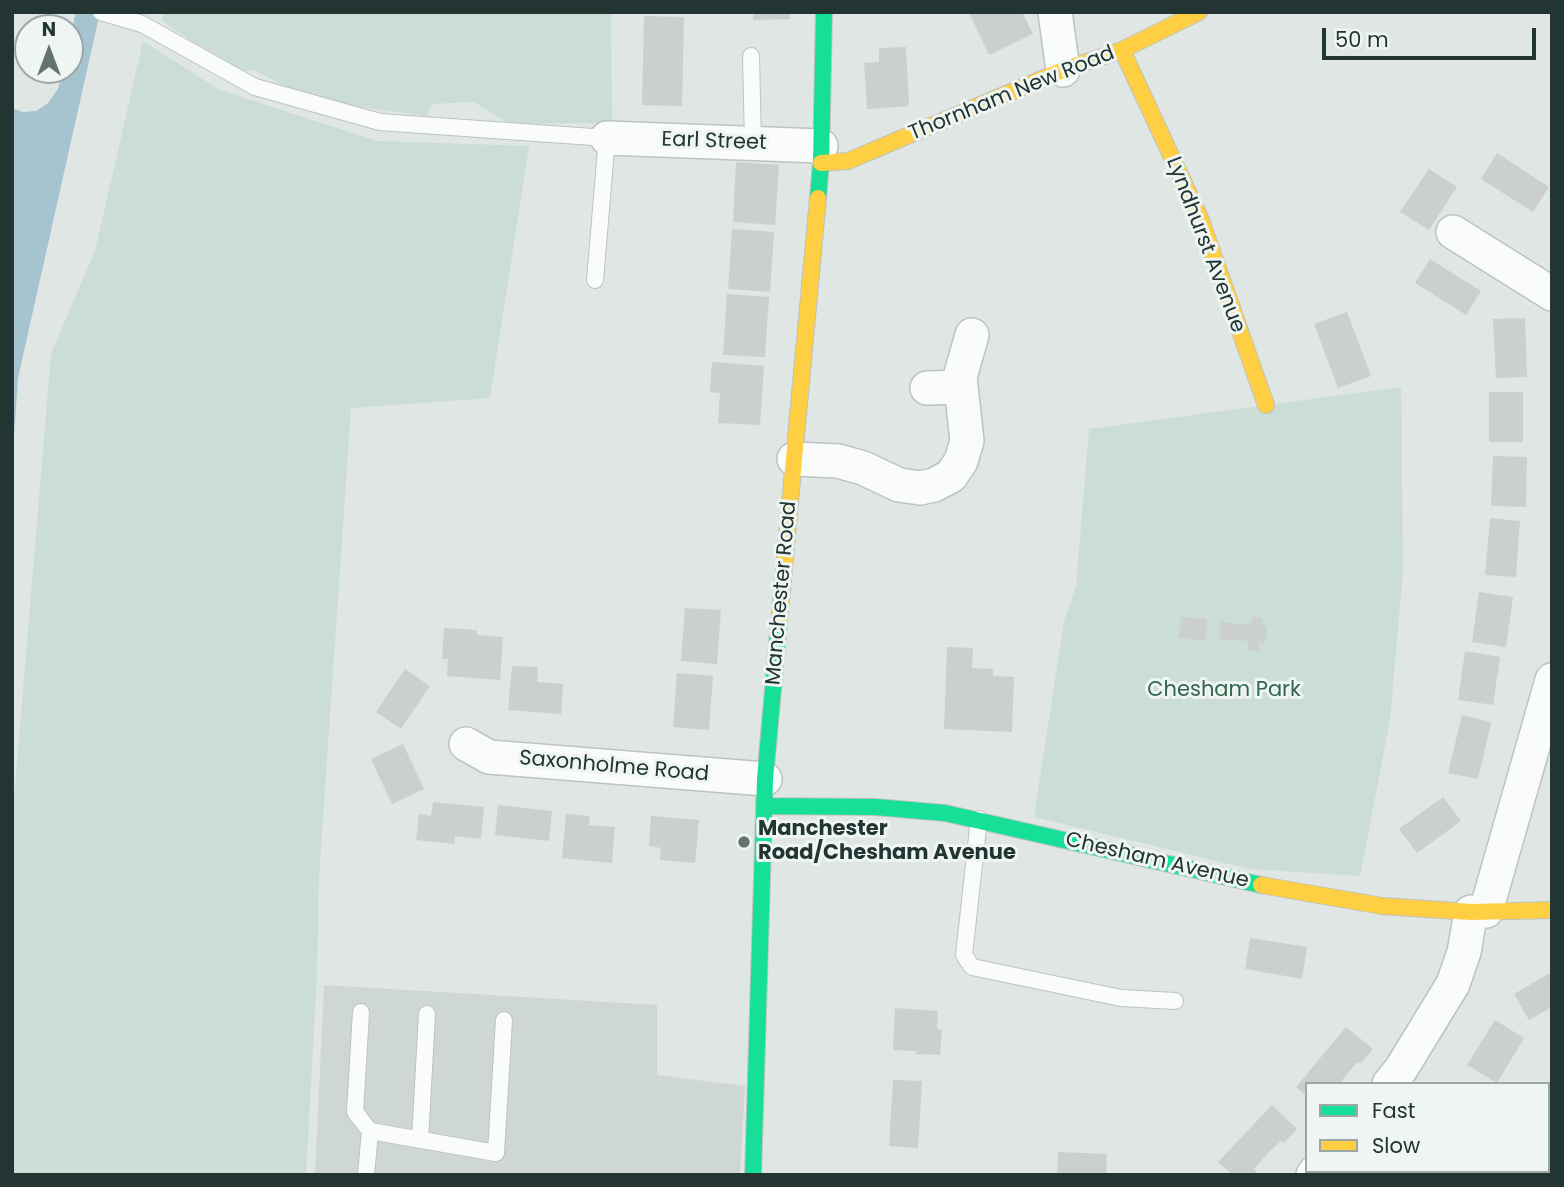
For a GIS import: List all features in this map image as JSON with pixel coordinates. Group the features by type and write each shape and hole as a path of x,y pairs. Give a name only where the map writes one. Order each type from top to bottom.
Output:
{"street":[{"name":"Manchester Road","path":"753,1175 764,793 821,155 824,12"},
{"path":"1055,12 1063,70"},
{"name":"Thornham New Road","path":"821,155 848,160 1063,70 1122,50 1199,12"},
{"name":"Lyndhurst Avenue","path":"1122,50 1200,220 1266,405"},
{"name":"Earl Street","path":"607,138 753,144 821,155"},
{"path":"1453,232 1552,294"},
{"path":"794,459 838,461 873,472 900,485 920,488 934,485 951,476 961,461 967,442 960,387 962,365 972,335"},
{"path":"927,388 960,387"},
{"path":"1391,1082 1452,984 1479,912 1552,680"},
{"name":"Saxonholme Road","path":"466,744 489,757 764,793"},
{"name":"Chesham Avenue","path":"764,793 979,819 1240,881 1382,906 1479,912 1552,910"}],"lane":[{"path":"101,12 142,24 256,87 380,122 607,138 595,280"},
{"path":"751,56 753,144"},
{"path":"979,819 964,955 972,967 1121,998 1175,1001"},
{"path":"361,1012 355,1112 370,1131 496,1153 504,1020"},
{"path":"420,1140 427,1014"},
{"path":"366,1175 370,1131"}],"shaded area":[{"path":"324,985 657,1005 657,1075 745,1086 740,1175 315,1175"}],"green space":[{"path":"163,12 611,12 612,123 509,124 474,102 432,104 427,116 338,104 289,88 254,70 238,72 162,21"},
{"path":"143,41 220,90 377,141 529,146 490,398 351,408 319,877 317,976 306,1175 12,1175 12,822 51,354 95,251"},
{"name":"Chesham Park","path":"1401,387 1403,571 1390,720 1360,876 1250,869 1034,817 1064,621 1076,586 1089,429"}],"water":[{"path":"100,12 84,83 84,14 76,14"},
{"path":"59,84 84,84 18,378 12,466 12,108 23,112 36,111 48,103"}],"building":[{"path":"753,12 790,12 790,19 753,20"},
{"path":"976,12 1022,12 1033,34 989,55 970,15"},
{"path":"644,16 684,17 682,106 642,105"},
{"path":"906,47 909,106 867,109 864,63 879,62 879,48"},
{"path":"1497,153 1549,187 1533,212 1481,179"},
{"path":"736,162 779,165 775,225 733,222"},
{"path":"1429,169 1457,187 1429,230 1400,212"},
{"path":"732,229 774,232 770,292 728,289"},
{"path":"1430,259 1481,291 1466,315 1415,283"},
{"path":"727,294 769,297 765,357 723,355"},
{"path":"1347,312 1371,376 1338,388 1314,324"},
{"path":"1525,318 1527,377 1496,378 1493,319"},
{"path":"712,362 764,366 760,425 718,423 720,393 710,392"},
{"path":"1489,392 1523,392 1523,442 1489,442"},
{"path":"1493,456 1527,457 1526,507 1491,506"},
{"path":"1490,518 1520,521 1516,577 1485,575"},
{"path":"1479,592 1513,597 1506,647 1472,642"},
{"path":"685,608 721,610 717,664 681,661"},
{"path":"1181,617 1207,619 1205,641 1179,638"},
{"path":"1252,617 1262,618 1262,626 1267,626 1265,643 1259,642 1258,651 1248,651 1249,641 1219,639 1221,622 1251,625"},
{"path":"444,628 477,630 477,635 503,637 500,680 447,676 448,659 442,659"},
{"path":"947,647 973,648 972,668 993,669 993,676 1014,677 1012,732 944,729"},
{"path":"1465,651 1500,657 1493,705 1458,700"},
{"path":"512,666 538,667 537,682 563,684 561,714 508,710"},
{"path":"405,669 430,686 401,729 376,712"},
{"path":"677,673 713,676 709,730 673,727"},
{"path":"1462,715 1491,722 1478,779 1448,773"},
{"path":"403,744 424,789 392,804 371,759"},
{"path":"1443,797 1461,821 1417,853 1399,829"},
{"path":"433,802 484,807 481,839 455,836 454,844 416,840 419,814 431,816"},
{"path":"498,805 552,811 549,841 495,835"},
{"path":"566,814 590,816 589,825 615,827 612,863 562,858"},
{"path":"651,816 699,820 695,863 660,860 661,848 649,846"},
{"path":"1250,938 1307,947 1302,979 1245,969"},
{"path":"1552,972 1552,1007 1529,1020 1514,994"},
{"path":"895,1008 938,1011 937,1029 942,1030 940,1055 893,1050"},
{"path":"1495,1020 1524,1038 1498,1082 1467,1065"},
{"path":"1346,1027 1373,1049 1360,1064 1357,1062 1341,1082 1305,1082 1305,1094 1296,1087"},
{"path":"893,1080 922,1081 918,1148 889,1146"},
{"path":"1272,1105 1297,1129 1284,1143 1281,1141 1267,1154 1254,1169 1257,1172 1254,1175 1232,1175 1218,1162"},
{"path":"1058,1152 1107,1154 1106,1175 1057,1175"},
{"path":"1430,1173 1432,1175 1392,1175"}],"traffic: fast":[{"path":"818,198 824,12"},
{"path":"753,1175 765,779 779,622"},
{"path":"764,806 875,807 945,813 1261,885"}],"traffic: slow":[{"path":"821,163 848,161 1063,70 1122,50 1199,12"},
{"path":"1122,50 1201,220 1266,405"},
{"path":"779,622 818,198"},
{"path":"1261,885 1382,906 1471,912 1552,910"}],"place":[{"name":"Manchester Road/Chesham Avenue","path":"744,842"}]}
